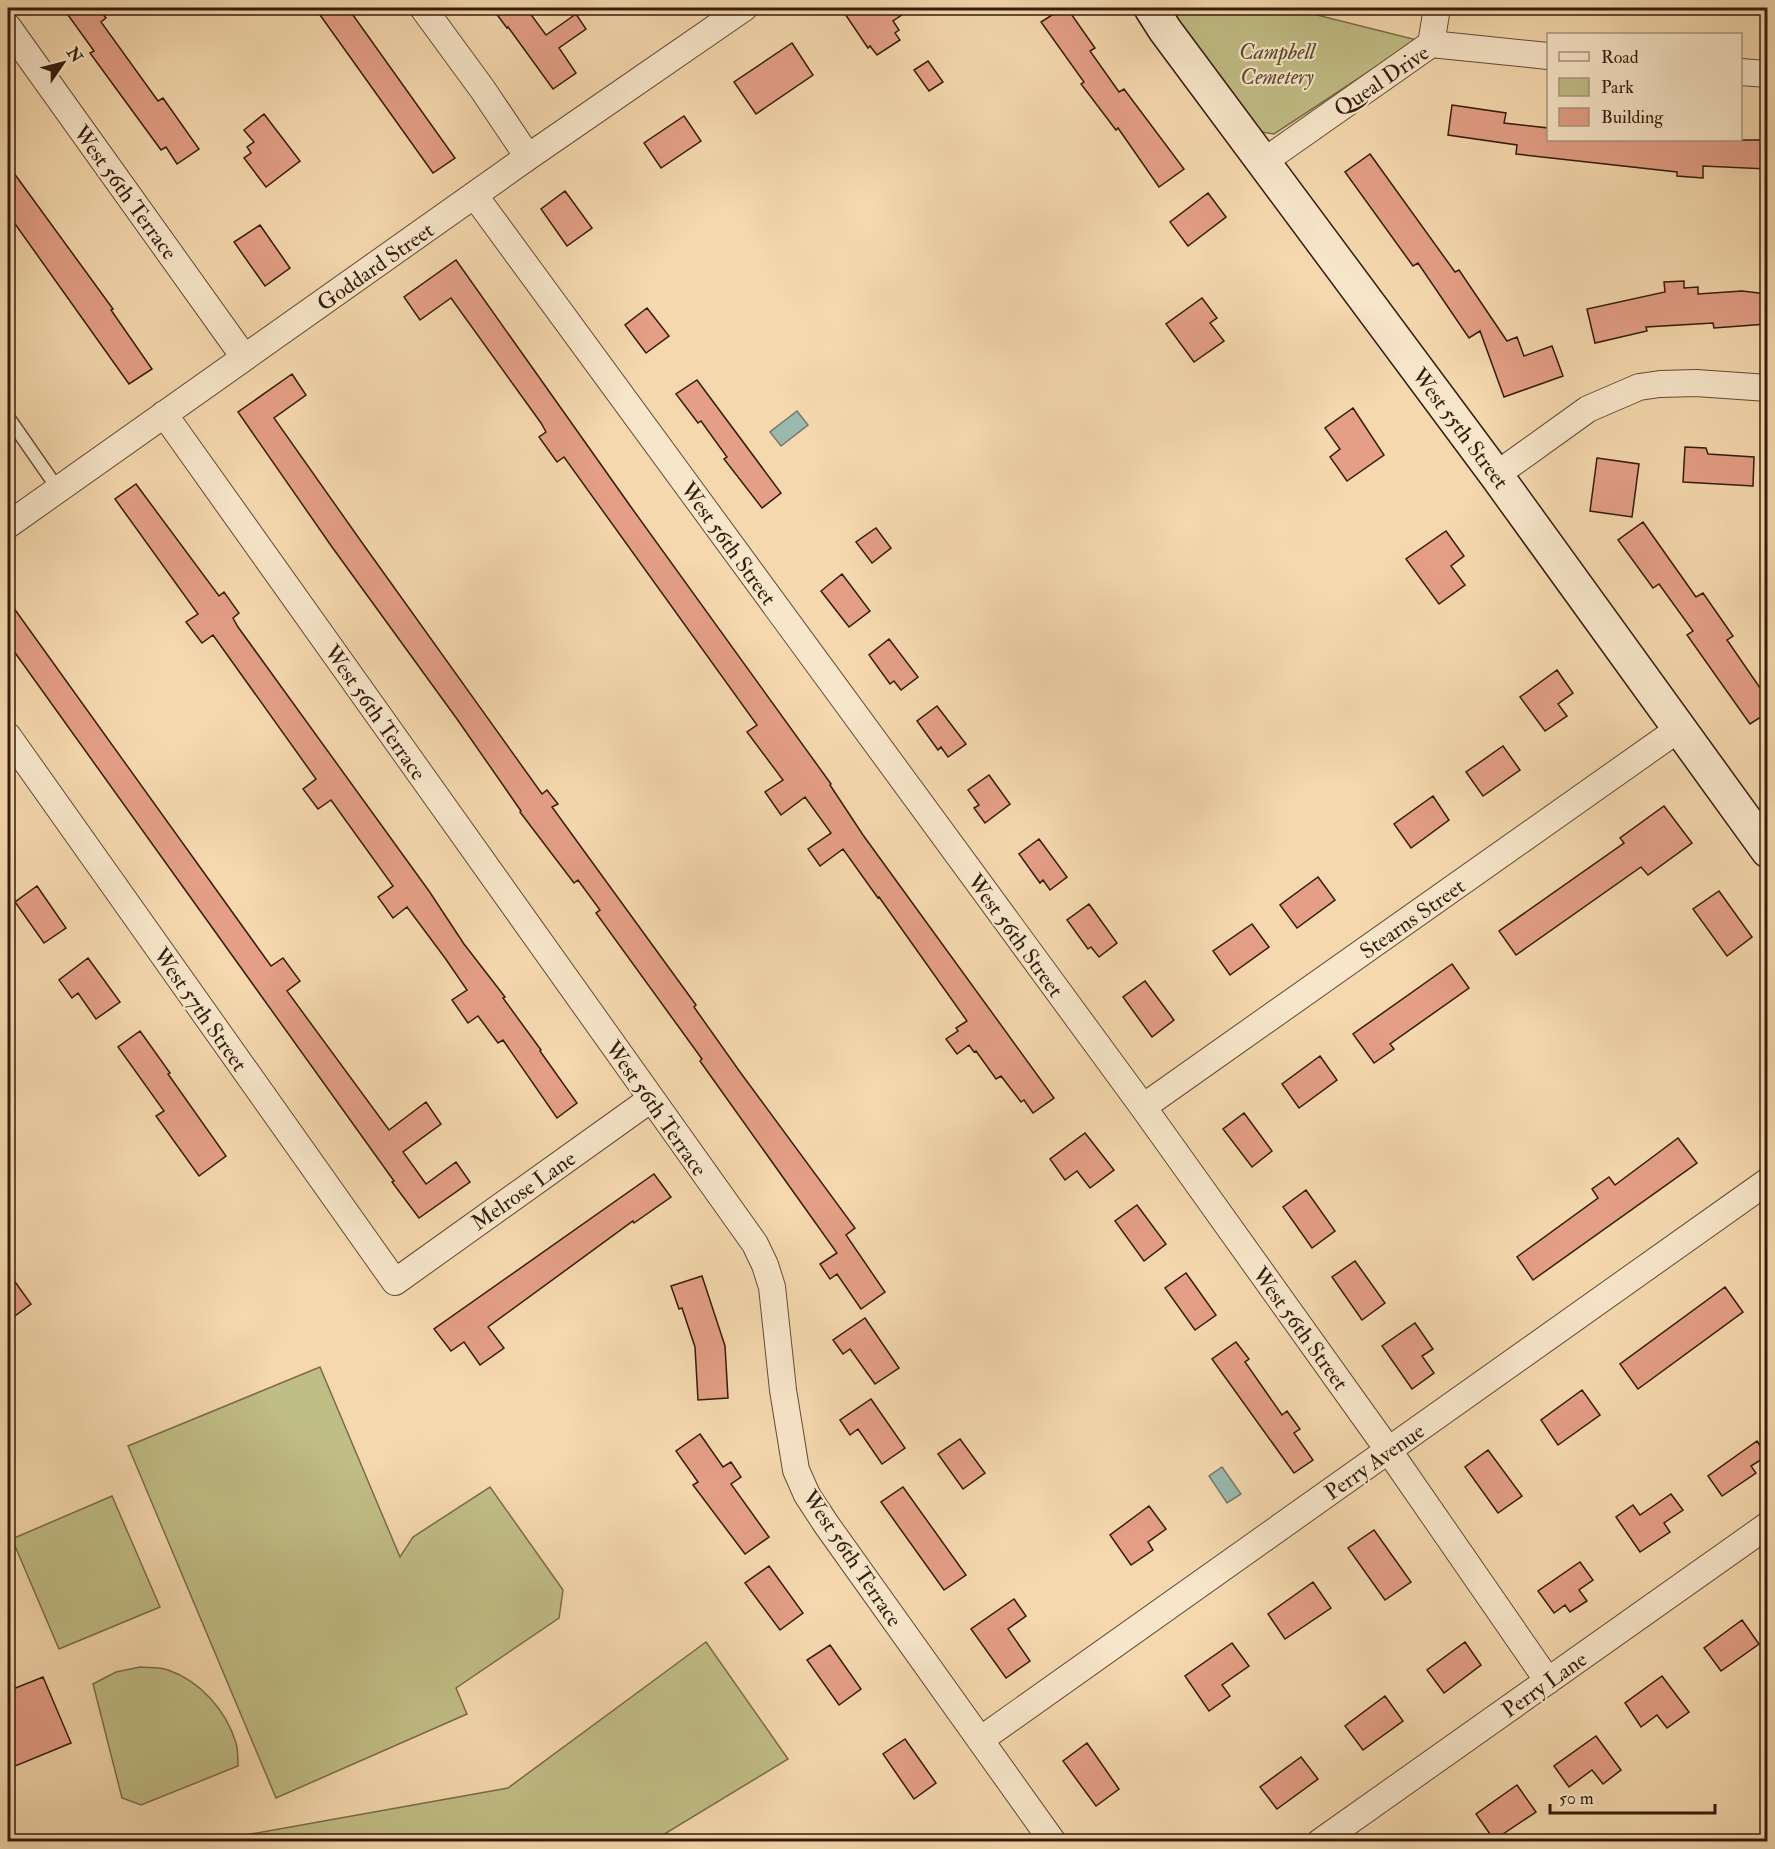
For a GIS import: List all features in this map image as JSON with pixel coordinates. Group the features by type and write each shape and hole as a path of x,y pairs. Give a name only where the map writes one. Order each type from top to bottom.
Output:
{"street":[{"path":"423,8 483,90 528,157"},
{"name":"Goddard Street","path":"8,525 528,157 744,8"},
{"name":"West 55th Street","path":"1151,8 1165,30 1496,475 1767,851"},
{"path":"1431,44 1437,8"},
{"name":"West 56th Terrace","path":"8,27 244,357"},
{"name":"Queal Drive","path":"1263,162 1431,44 1547,56"},
{"path":"1742,72 1767,74"},
{"name":"West 56th Street","path":"475,196 1143,1107 1389,1451 1548,1681"},
{"path":"1496,475 1588,409 1639,387 1696,383 1767,388"},
{"name":"West 56th Terrace","path":"164,414 754,1244 765,1265 772,1287 783,1390 796,1470 807,1495 1053,1842"},
{"name":"Stearns Street","path":"1143,1107 1680,728"},
{"name":"West 57th Street","path":"8,736 395,1282"},
{"name":"Melrose Lane","path":"395,1282 651,1099"},
{"name":"Perry Avenue","path":"980,1740 1767,1182"},
{"name":"Perry Lane","path":"1320,1842 1767,1525"}],"lane":[{"path":"8,417 58,489"}],"green space":[{"name":"Campbell Cemetery","path":"1166,8 1217,8 1235,13 1238,8 1289,8 1417,40 1274,134 1256,131"},
{"path":"320,1367 400,1557 413,1537 490,1487 563,1590 559,1618 456,1688 467,1714 276,1798 128,1446"},
{"path":"112,1496 160,1607 59,1649 12,1539"},
{"path":"706,1642 788,1759 653,1841 231,1841 245,1835 508,1788"},
{"path":"140,1667 165,1669 180,1675 191,1681 210,1698 219,1708 232,1731 237,1746 238,1766 141,1805 122,1798 93,1684 116,1672"}],"water":[{"path":"797,411 808,425 781,446 770,432"},
{"path":"1222,1467 1241,1494 1227,1503 1209,1476"}],"building":[{"path":"63,8 98,8 106,18 101,22 158,101 163,98 199,149 177,164 166,147 161,150 90,53 94,51"},
{"path":"315,8 348,8 455,158 433,173"},
{"path":"492,8 534,8 529,12 546,35 576,14 586,29 559,48 576,73 553,89"},
{"path":"841,8 912,8 893,21 899,30 895,33 900,40 877,55 870,46 868,48"},
{"path":"1063,8 1067,8 1095,48 1090,51 1119,92 1124,89 1184,169 1159,187 1118,128 1116,130 1081,84 1084,82 1041,22"},
{"path":"792,43 813,75 756,114 734,82"},
{"path":"928,61 943,82 929,91 914,70"},
{"path":"1452,105 1506,113 1504,123 1547,128 1547,141 1767,140 1767,169 1703,166 1703,178 1677,176 1677,172 1516,154 1517,145 1448,135"},
{"path":"264,114 300,161 266,187 244,158 251,153 247,147 254,142 244,130"},
{"path":"684,116 701,141 661,168 644,143"},
{"path":"1370,154 1455,272 1459,270 1507,341 1517,337 1524,356 1552,346 1563,376 1504,397 1480,331 1469,338 1418,263 1413,266 1345,172"},
{"path":"8,165 113,309 111,310 152,369 129,384 8,214"},
{"path":"565,191 592,228 567,246 541,209"},
{"path":"1208,193 1226,217 1188,246 1170,222"},
{"path":"260,225 290,268 265,286 234,242"},
{"path":"456,260 831,784 863,835 1054,1098 1033,1113 1024,1100 1021,1102 1001,1076 996,1079 969,1045 957,1054 946,1039 958,1031 956,1028 967,1021 843,849 820,866 808,849 831,833 805,797 781,815 765,792 783,780 747,732 757,725 564,457 557,462 539,437 546,432 541,423 451,298 420,320 404,297"},
{"path":"1684,281 1684,288 1698,287 1698,294 1742,291 1767,294 1767,324 1714,328 1713,323 1646,327 1647,331 1595,343 1587,309 1665,292 1664,282"},
{"path":"1202,298 1217,318 1210,323 1224,341 1194,362 1166,324"},
{"path":"647,308 669,336 646,353 625,325"},
{"path":"292,374 306,395 274,418 542,794 547,790 558,804 552,807 696,1005 694,1007 740,1072 855,1228 846,1235 885,1292 861,1309 837,1274 830,1279 820,1264 837,1253 700,1061 702,1059 596,913 600,910 578,880 574,883 520,812 457,719 332,547 238,412"},
{"path":"697,380 781,493 762,508 724,459 727,457 701,421 698,423 676,394"},
{"path":"1353,408 1384,455 1347,481 1330,457 1340,449 1325,428"},
{"path":"1685,447 1706,448 1708,454 1754,457 1753,486 1683,482"},
{"path":"1597,458 1639,464 1632,517 1590,511"},
{"path":"136,484 219,596 224,592 239,613 233,618 238,627 429,891 464,944 505,997 503,998 577,1103 557,1118 503,1040 498,1043 478,1016 468,1023 452,1000 467,990 445,958 407,907 393,918 378,897 393,886 331,800 318,809 303,789 316,779 213,635 202,643 186,622 198,614 115,499"},
{"path":"1643,522 1696,597 1703,593 1733,636 1727,640 1767,698 1767,713 1750,724 1687,635 1693,631 1659,584 1653,588 1618,540"},
{"path":"876,528 891,548 872,563 856,542"},
{"path":"1446,531 1464,556 1451,566 1465,585 1439,604 1406,559"},
{"path":"842,574 870,611 849,627 821,591"},
{"path":"8,600 271,966 283,958 300,981 287,991 389,1130 426,1102 441,1124 403,1152 426,1184 456,1162 470,1182 419,1218 8,643"},
{"path":"889,639 918,677 901,690 894,681 890,684 869,655"},
{"path":"1557,670 1573,693 1558,704 1567,716 1545,731 1520,697"},
{"path":"937,706 966,744 948,757 941,747 938,750 917,721"},
{"path":"1503,746 1520,770 1483,796 1466,772"},
{"path":"989,775 1010,804 985,823 974,808 979,805 968,790"},
{"path":"1433,796 1449,820 1411,848 1394,824"},
{"path":"1664,806 1692,843 1648,875 1641,867 1516,955 1499,931 1624,843 1620,838"},
{"path":"1039,839 1067,877 1050,890 1043,880 1040,883 1019,854"},
{"path":"1318,877 1335,900 1297,928 1280,905"},
{"path":"37,886 66,928 44,943 15,902"},
{"path":"1719,891 1752,937 1727,956 1693,909"},
{"path":"1089,904 1117,943 1099,957 1091,947 1088,949 1067,920"},
{"path":"1252,924 1269,947 1230,975 1213,951"},
{"path":"88,958 120,1002 96,1019 78,993 72,998 59,980"},
{"path":"1452,964 1469,988 1390,1044 1394,1049 1374,1063 1353,1034"},
{"path":"1145,981 1174,1020 1152,1037 1123,997"},
{"path":"140,1031 226,1156 199,1176 156,1116 164,1111 118,1047"},
{"path":"1320,1056 1337,1080 1299,1108 1282,1084"},
{"path":"1244,1113 1272,1151 1252,1167 1223,1129"},
{"path":"1085,1133 1114,1170 1090,1188 1077,1171 1065,1180 1050,1159"},
{"path":"1678,1138 1697,1163 1533,1280 1517,1257 1598,1198 1592,1189 1609,1177 1615,1185"},
{"path":"654,1174 671,1197 634,1223 633,1221 488,1327 504,1348 480,1365 464,1342 451,1351 434,1329"},
{"path":"1306,1190 1335,1231 1312,1248 1283,1207"},
{"path":"1137,1205 1166,1244 1144,1261 1115,1221"},
{"path":"1355,1261 1385,1303 1362,1320 1332,1277"},
{"path":"8,1272 31,1304 8,1321"},
{"path":"1186,1273 1216,1315 1195,1330 1165,1288"},
{"path":"702,1276 725,1346 728,1398 698,1400 695,1347 682,1308 679,1309 671,1286"},
{"path":"1725,1287 1743,1312 1638,1389 1620,1364"},
{"path":"865,1318 899,1368 875,1384 850,1349 843,1354 833,1340"},
{"path":"1415,1323 1433,1349 1422,1356 1434,1373 1412,1389 1382,1346"},
{"path":"1236,1342 1249,1359 1245,1362 1282,1415 1287,1411 1300,1429 1294,1433 1313,1460 1294,1473 1212,1359"},
{"path":"1582,1390 1600,1415 1558,1445 1541,1420"},
{"path":"871,1399 905,1448 882,1464 858,1429 850,1435 840,1420"},
{"path":"700,1434 723,1467 731,1462 741,1477 731,1484 769,1537 745,1554 693,1485 698,1482 676,1451"},
{"path":"960,1439 985,1473 963,1489 938,1454"},
{"path":"1757,1441 1767,1456 1751,1466 1756,1473 1722,1496 1708,1476"},
{"path":"1488,1450 1522,1496 1498,1513 1465,1467"},
{"path":"903,1487 966,1575 944,1590 881,1502"},
{"path":"1671,1494 1683,1510 1664,1523 1670,1532 1640,1552 1616,1517 1633,1505 1640,1515"},
{"path":"1149,1506 1166,1529 1148,1542 1153,1550 1131,1565 1110,1535"},
{"path":"1374,1530 1411,1582 1385,1600 1348,1548"},
{"path":"1580,1562 1593,1580 1579,1590 1587,1601 1570,1612 1565,1605 1554,1613 1538,1591"},
{"path":"769,1566 803,1613 780,1630 745,1583"},
{"path":"1313,1582 1331,1608 1285,1639 1268,1614"},
{"path":"1014,1599 1026,1616 1008,1629 1030,1661 1006,1678 971,1629"},
{"path":"1742,1620 1759,1644 1721,1671 1704,1648"},
{"path":"1465,1642 1481,1665 1444,1693 1427,1670"},
{"path":"1232,1643 1249,1666 1222,1685 1230,1696 1209,1711 1185,1676"},
{"path":"830,1645 861,1689 839,1705 807,1660"},
{"path":"1662,1676 1689,1712 1667,1728 1657,1715 1641,1727 1625,1703"},
{"path":"43,1677 71,1743 8,1769 8,1691"},
{"path":"1385,1696 1403,1721 1363,1750 1345,1726"},
{"path":"1596,1736 1621,1770 1603,1784 1592,1770 1569,1787 1554,1766"},
{"path":"905,1739 936,1783 914,1799 883,1754"},
{"path":"1087,1743 1119,1789 1096,1806 1063,1761"},
{"path":"1301,1757 1318,1779 1277,1809 1260,1787"},
{"path":"1517,1785 1536,1812 1494,1840 1476,1814"}],"waterway":[{"path":"1765,1278 1768,1281"}]}
